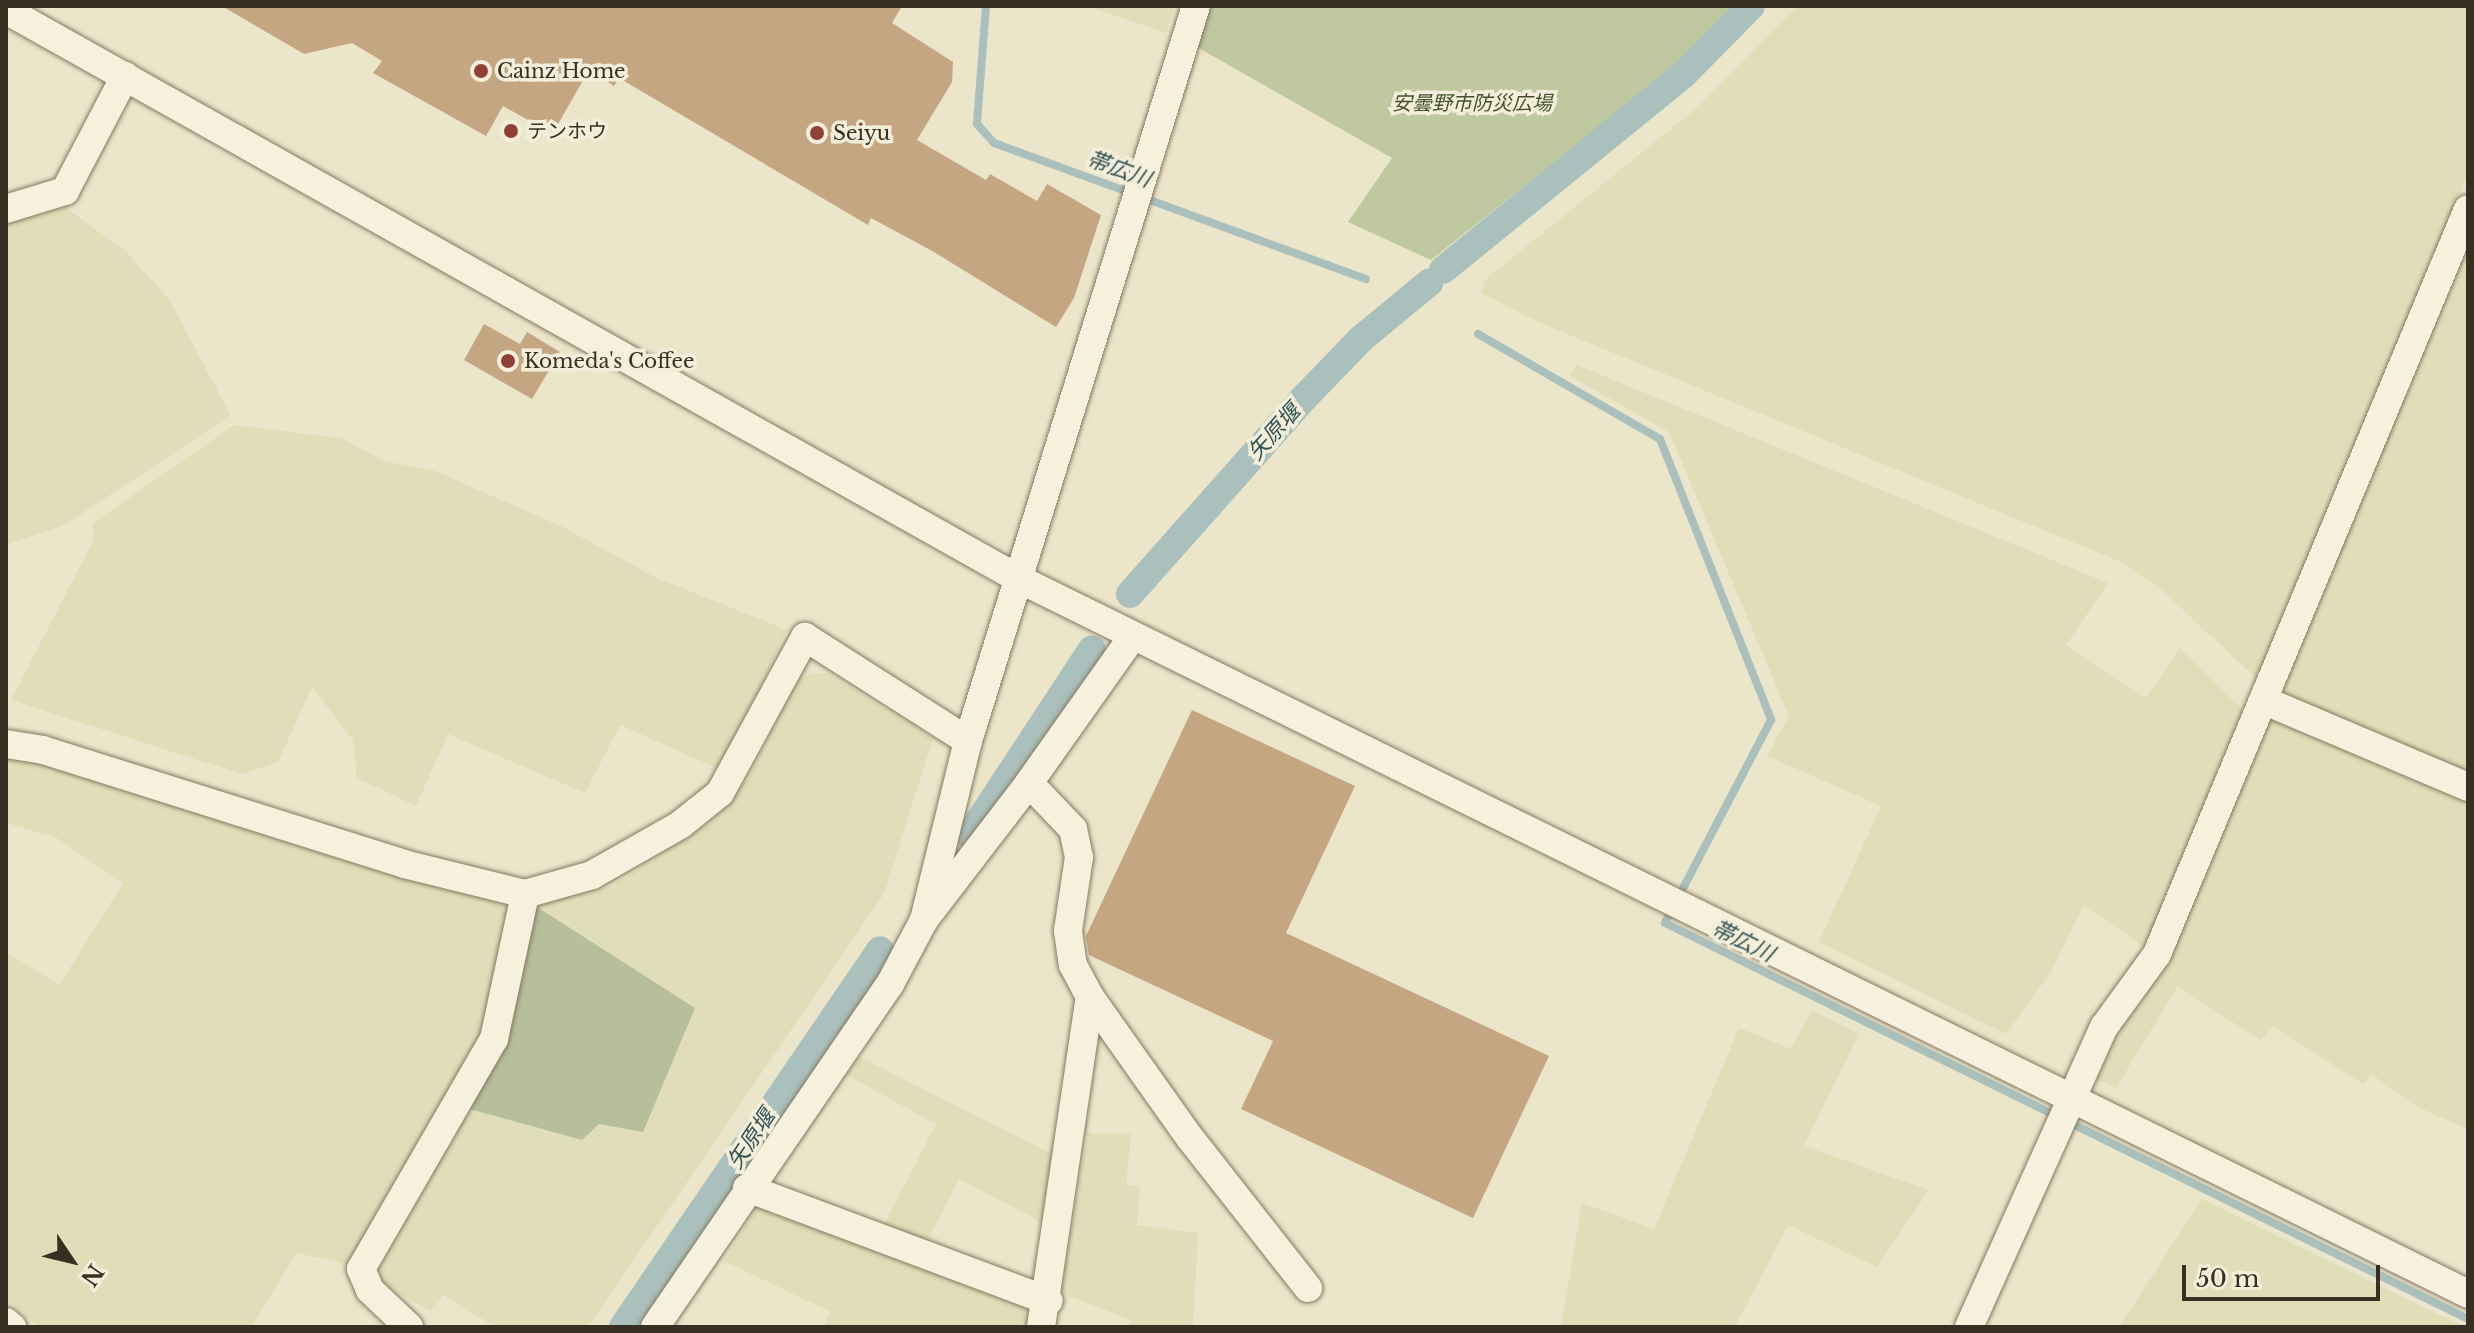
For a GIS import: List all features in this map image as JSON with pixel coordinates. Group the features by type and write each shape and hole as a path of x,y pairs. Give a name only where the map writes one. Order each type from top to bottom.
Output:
{"street":[{"path":"924,920 938,850 968,741 1196,6"},
{"path":"6,10 1019,579 2069,1101 2468,1294"},
{"path":"6,209 65,191 125,76"},
{"path":"1969,1327 2104,1027 2157,954 2468,209"},
{"path":"655,1327 747,1188 890,984 924,920 1029,783 1133,636"},
{"path":"6,744 43,750 404,864 525,894 592,875 680,825 720,793 805,637 968,741"},
{"path":"2263,700 2468,787"},
{"path":"1029,783 1073,829 1079,857 1068,931 1073,965 1090,997 1190,1138 1308,1288"},
{"path":"409,1327 370,1290 361,1269 494,1039 525,894"},
{"path":"747,1188 1045,1314 1090,997"},
{"path":"6,1322 12,1327"}],"shaded area":[{"path":"1088,6 1175,6 1166,33"},
{"path":"1797,6 2468,6 2468,174 2259,681 2162,590 2121,562 1536,321 1481,293 1485,280 1699,106"},
{"path":"58,202 125,251 169,299 231,416 64,525 6,545 6,223"},
{"path":"2468,235 2468,773 2275,694"},
{"path":"1577,365 2108,583 2066,645 2146,698 2180,648 2244,711 2147,949 2084,905 2051,972 2006,1034 1819,942 1881,806 1767,756 1789,716 1669,432 1570,376"},
{"path":"234,425 341,438 384,461 435,471 563,527 657,578 787,630 721,770 620,725 585,793 448,734 416,806 357,778 353,740 312,687 278,762 242,774 11,700 93,541 93,523"},
{"path":"813,673 829,674 933,738 884,894 588,1327 495,1327 444,1295 430,1311 381,1283 372,1268 466,1108 582,1140 599,1124 643,1131 695,1008 534,905 612,886 709,823 748,778 797,679"},
{"path":"2269,719 2468,802 2468,1129 2422,1109 2372,1075 2363,1084 2273,1026 2261,1040 2177,987 2116,1088 2090,1076"},
{"path":"6,752 501,899 514,911 485,1041 352,1265 297,1253 251,1327 39,1327 6,1299 6,952 59,985 123,883 55,837 6,823"},
{"path":"1812,1010 1859,1034 1804,1146 1929,1190 1877,1267 1788,1225 1735,1327 1561,1327 1582,1203 1654,1229 1739,1028 1791,1049"},
{"path":"860,1057 1062,1159 1053,1228 959,1179 927,1242 884,1225 936,1124 847,1075"},
{"path":"1088,1133 1131,1134 1126,1185 1140,1186 1137,1225 1198,1233 1193,1327 1129,1327 1131,1320 1061,1293"},
{"path":"2202,1199 2465,1327 2119,1327"},
{"path":"758,1205 1032,1305 1026,1327 823,1327 831,1312 724,1261"}],"green space":[{"name":"安曇野市防災広場","path":"1210,6 1732,6 1665,74 1431,260 1348,222 1392,158 1197,47"},
{"path":"534,905 695,1008 643,1132 599,1124 582,1140 466,1108"}],"building":[{"path":"222,6 902,6 892,23 953,62 952,82 917,140 986,180 990,174 1037,201 1047,184 1101,215 1074,298 1056,327 934,252 871,218 868,225 619,78 614,86 589,70 558,124 551,128 544,129 503,106 486,136 373,73 382,61 352,43 304,54"},
{"path":"484,324 520,344 527,332 560,352 532,399 464,360"},
{"path":"1192,710 1355,786 1286,933 1549,1056 1473,1218 1241,1109 1273,1041 1089,955 1086,936"}],"waterway":[{"name":"帯広川","path":"986,6 977,124 994,143 1366,279"},
{"name":"矢原堰","path":"1443,270 1682,76 1751,6"},
{"name":"矢原堰","path":"1130,594 1303,399 1361,339 1430,282"},
{"name":"帯広川","path":"1478,334 1660,439 1771,720 1665,923 2468,1319"},
{"name":"矢原堰","path":"970,835 1092,649"},
{"name":"矢原堰","path":"623,1327 880,950"}],"place":[{"name":"Cainz Home","path":"481,71"},
{"name":"テンホウ","path":"511,131"},
{"name":"Seiyu","path":"817,133"},
{"name":"Komeda's Coffee","path":"508,361"}]}
